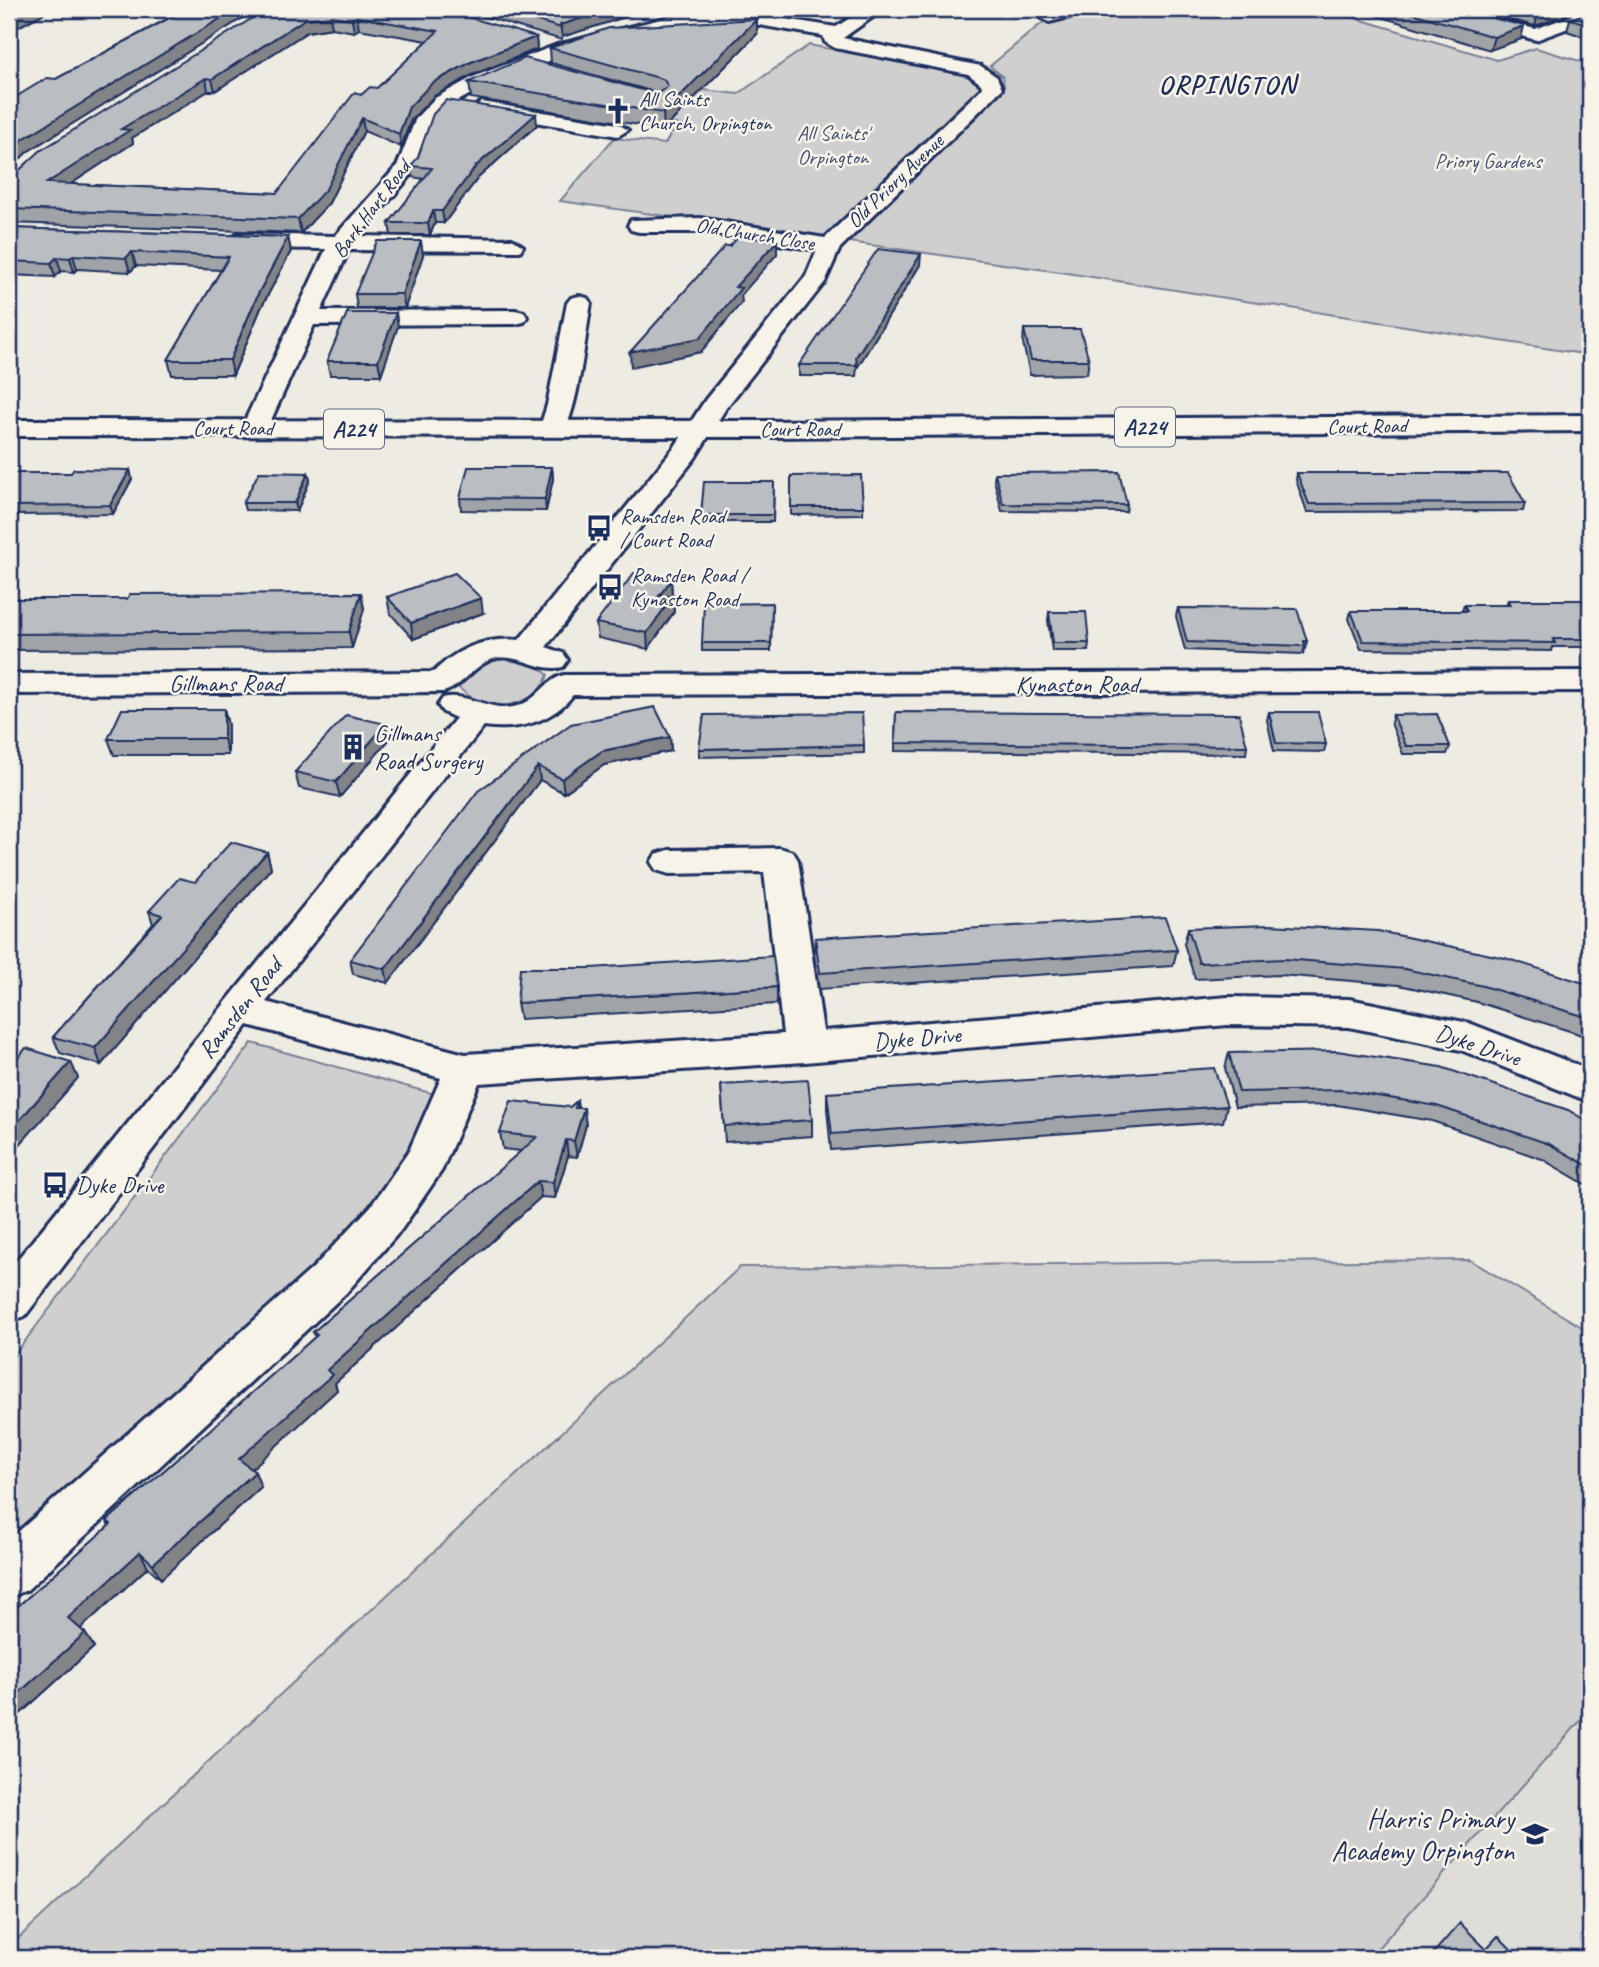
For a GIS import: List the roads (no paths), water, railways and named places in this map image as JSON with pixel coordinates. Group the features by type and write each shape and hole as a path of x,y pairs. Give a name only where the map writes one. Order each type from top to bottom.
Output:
{"street":[{"path":"839,33 875,9"},
{"path":"1049,17 1080,9"},
{"path":"1443,9 1536,35 1590,14"},
{"path":"1571,9 1590,14"},
{"name":"Bark Hart Road","path":"254,429 340,244 407,168 423,122 442,102 480,80 563,49 685,18 747,18 839,33"},
{"name":"Old Priory Avenue","path":"699,429 817,276 830,245 992,89 993,85 985,75 841,44 831,38 839,33"},
{"path":"536,41 563,49"},
{"path":"523,63 549,71"},
{"path":"442,102 536,114 544,119 618,130"},
{"name":"Old Church Close","path":"639,225 660,227 704,223 720,230 830,245"},
{"path":"216,240 512,246"},
{"path":"552,430 560,405 579,303"},
{"path":"304,318 515,317"},
{"name":"Court Road","path":"9,428 552,430 1590,423"},
{"path":"528,649 685,452 699,429"},
{"path":"492,649 528,649 557,662 564,685 547,705 513,718 475,716 449,702 443,682 460,662 492,649"},
{"name":"Kynaston Road","path":"564,685 1590,681"},
{"name":"Gillmans Road","path":"9,684 443,682"},
{"name":"Ramsden Road","path":"9,1303 239,1009 475,716"},
{"path":"669,862 780,860 805,1047"},
{"name":"Dyke Drive","path":"239,1009 465,1069 805,1047 1228,1011 1349,1013 1469,1037 1590,1087"},
{"path":"9,1573 330,1280 386,1218 427,1158 465,1069"}],"place":[{"name":"All Saints Church, Orpington","path":"618,111"},
{"name":"Ramsden Road / Court Road","path":"599,528"},
{"name":"Ramsden Road / Kynaston Road","path":"610,587"},
{"name":"Gillmans Road Surgery","path":"353,747"},
{"name":"Dyke Drive","path":"55,1185"},
{"name":"Harris Primary Academy Orpington","path":"1535,1834"}],"district":[{"name":"ORPINGTON","path":"1228,84"}],"park label":[{"name":"All Saints' Orpington","path":"833,145"},
{"name":"Priory Gardens","path":"1488,161"}]}
